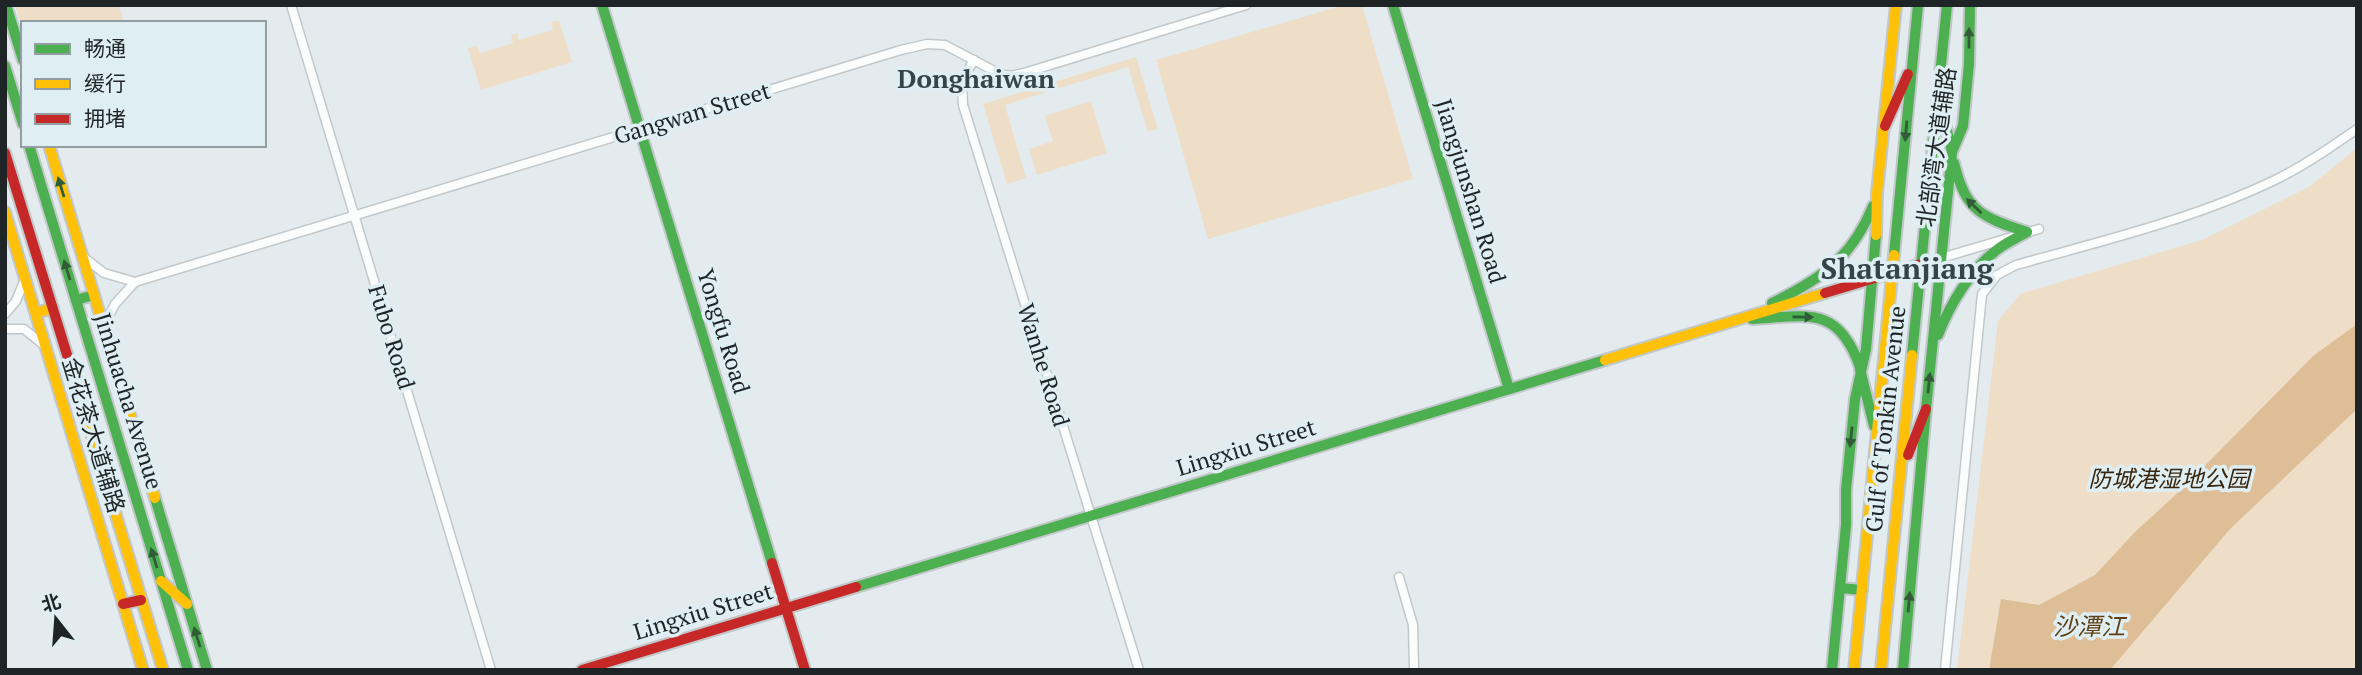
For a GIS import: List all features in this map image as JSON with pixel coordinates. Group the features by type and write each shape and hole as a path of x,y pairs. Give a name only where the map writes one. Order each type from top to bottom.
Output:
{"main road":[{"path":"6,5 21,54"},
{"name":"Yongfu Road","path":"602,5 805,670"},
{"name":"Jiangjunshan Road","path":"1393,5 1509,388"},
{"path":"1832,670 1854,399 1866,349 1877,193 1896,5"},
{"name":"Gulf of Tonkin Avenue","path":"1854,670 1918,5"},
{"name":"Gulf of Tonkin Avenue","path":"1881,670 1947,5"},
{"name":"北部湾大道辅路","path":"1903,670 1952,152 1963,126 1969,64 1970,5"},
{"path":"1885,126 1912,63"},
{"path":"5,66 21,118"},
{"path":"1938,93 1962,194 1972,207 1988,219 2027,232"},
{"name":"Jinhuacha Avenue","path":"30,147 188,670"},
{"name":"金花茶大道辅路","path":"50,147 207,670"},
{"name":"Jinhuacha Avenue","path":"5,153 163,670"},
{"path":"1735,320 1802,290 1830,271 1854,246 1868,221 1877,193"},
{"name":"金花茶大道辅路","path":"5,212 143,670"},
{"path":"1932,357 1940,328 1952,303 1996,251 2027,232"},
{"name":"Lingxiu Street","path":"582,670 1921,264"},
{"path":"76,300 94,295"},
{"path":"36,313 52,308"},
{"path":"1735,320 1806,316 1824,318 1839,327 1856,353 1877,437"},
{"path":"1901,472 1926,409"},
{"path":"161,581 187,604"},
{"path":"1840,588 1862,590"},
{"path":"123,604 141,600"}],"street":[{"name":"Fubo Road","path":"291,5 491,670"},
{"name":"Gangwan Street","path":"135,282 901,50 927,44 945,45 1000,74 1010,76 1024,74 1246,5"},
{"name":"Wanhe Road","path":"974,60 962,79 963,105 1139,670"},
{"path":"1945,670 1982,294 1997,275 2016,265 2211,207 2276,180 2357,129"},
{"path":"1921,264 2039,229"},
{"path":"82,256 104,273 135,282 115,304 104,326"},
{"path":"5,314 16,301 25,279"},
{"path":"5,329 24,328 46,346"},
{"path":"1399,577 1413,625 1414,670"}],"green space":[{"path":"15,5 119,5 123,21 21,21 21,24"},
{"path":"1344,5 1362,5 1413,179 1208,239 1156,60"},
{"path":"559,20 572,62 481,90 468,48 477,46 480,53 513,43 511,35 517,33 519,40 553,30 551,22"},
{"path":"1136,57 1158,129 1148,132 1128,67 1005,105 1026,178 1007,184 983,104"},
{"path":"1091,101 1107,153 1037,175 1029,149 1053,141 1045,116"},
{"name":"防城港湿地公园","path":"2357,148 2357,670 1957,670 1998,321 2020,294 2202,240 2309,187"}],"water":[{"name":"沙潭江","path":"2357,324 2357,409 2230,529 2110,670 1989,670 2001,599 2039,605 2095,575 2313,356"}],"traffic: fast":[{"path":"6,5 21,54"},
{"path":"602,5 772,563"},
{"path":"1393,5 1509,389"},
{"path":"1894,255 1918,5"},
{"path":"1912,355 1947,5"},
{"path":"1903,670 1952,152 1963,126 1969,64 1970,5"},
{"path":"5,66 21,118"},
{"path":"1941,106 1952,152"},
{"path":"30,147 188,670"},
{"path":"1954,163 1964,192 1978,210 1998,222 2027,232"},
{"path":"1772,303 1806,285 1833,265 1855,240 1873,206"},
{"path":"1938,335 1955,299 1970,277 1988,257 2027,232"},
{"path":"1832,670 1855,399 1866,349 1876,235"},
{"path":"76,300 94,295"},
{"path":"1752,319 1805,317 1831,324 1842,333 1860,367"},
{"path":"856,587 1605,360"},
{"path":"1860,369 1874,426"},
{"path":"155,498 207,670"},
{"path":"1840,588 1862,590"}],"traffic: slow":[{"path":"1876,235 1877,193 1896,5"},
{"path":"50,147 155,498"},
{"path":"5,212 143,670"},
{"path":"1854,670 1894,255"},
{"path":"1605,360 1825,293"},
{"path":"36,313 53,308"},
{"path":"1881,670 1912,355"},
{"path":"84,410 163,670"},
{"path":"161,581 187,604"}],"traffic: jam":[{"path":"1885,126 1908,74"},
{"path":"5,153 84,410"},
{"path":"1825,293 1921,264"},
{"path":"1908,455 1926,409"},
{"path":"772,563 805,670"},
{"path":"582,670 856,587"},
{"path":"123,604 141,600"}],"district":[{"name":"Donghaiwan","path":"976,78"},
{"name":"Shatanjiang","path":"1907,268"}]}
